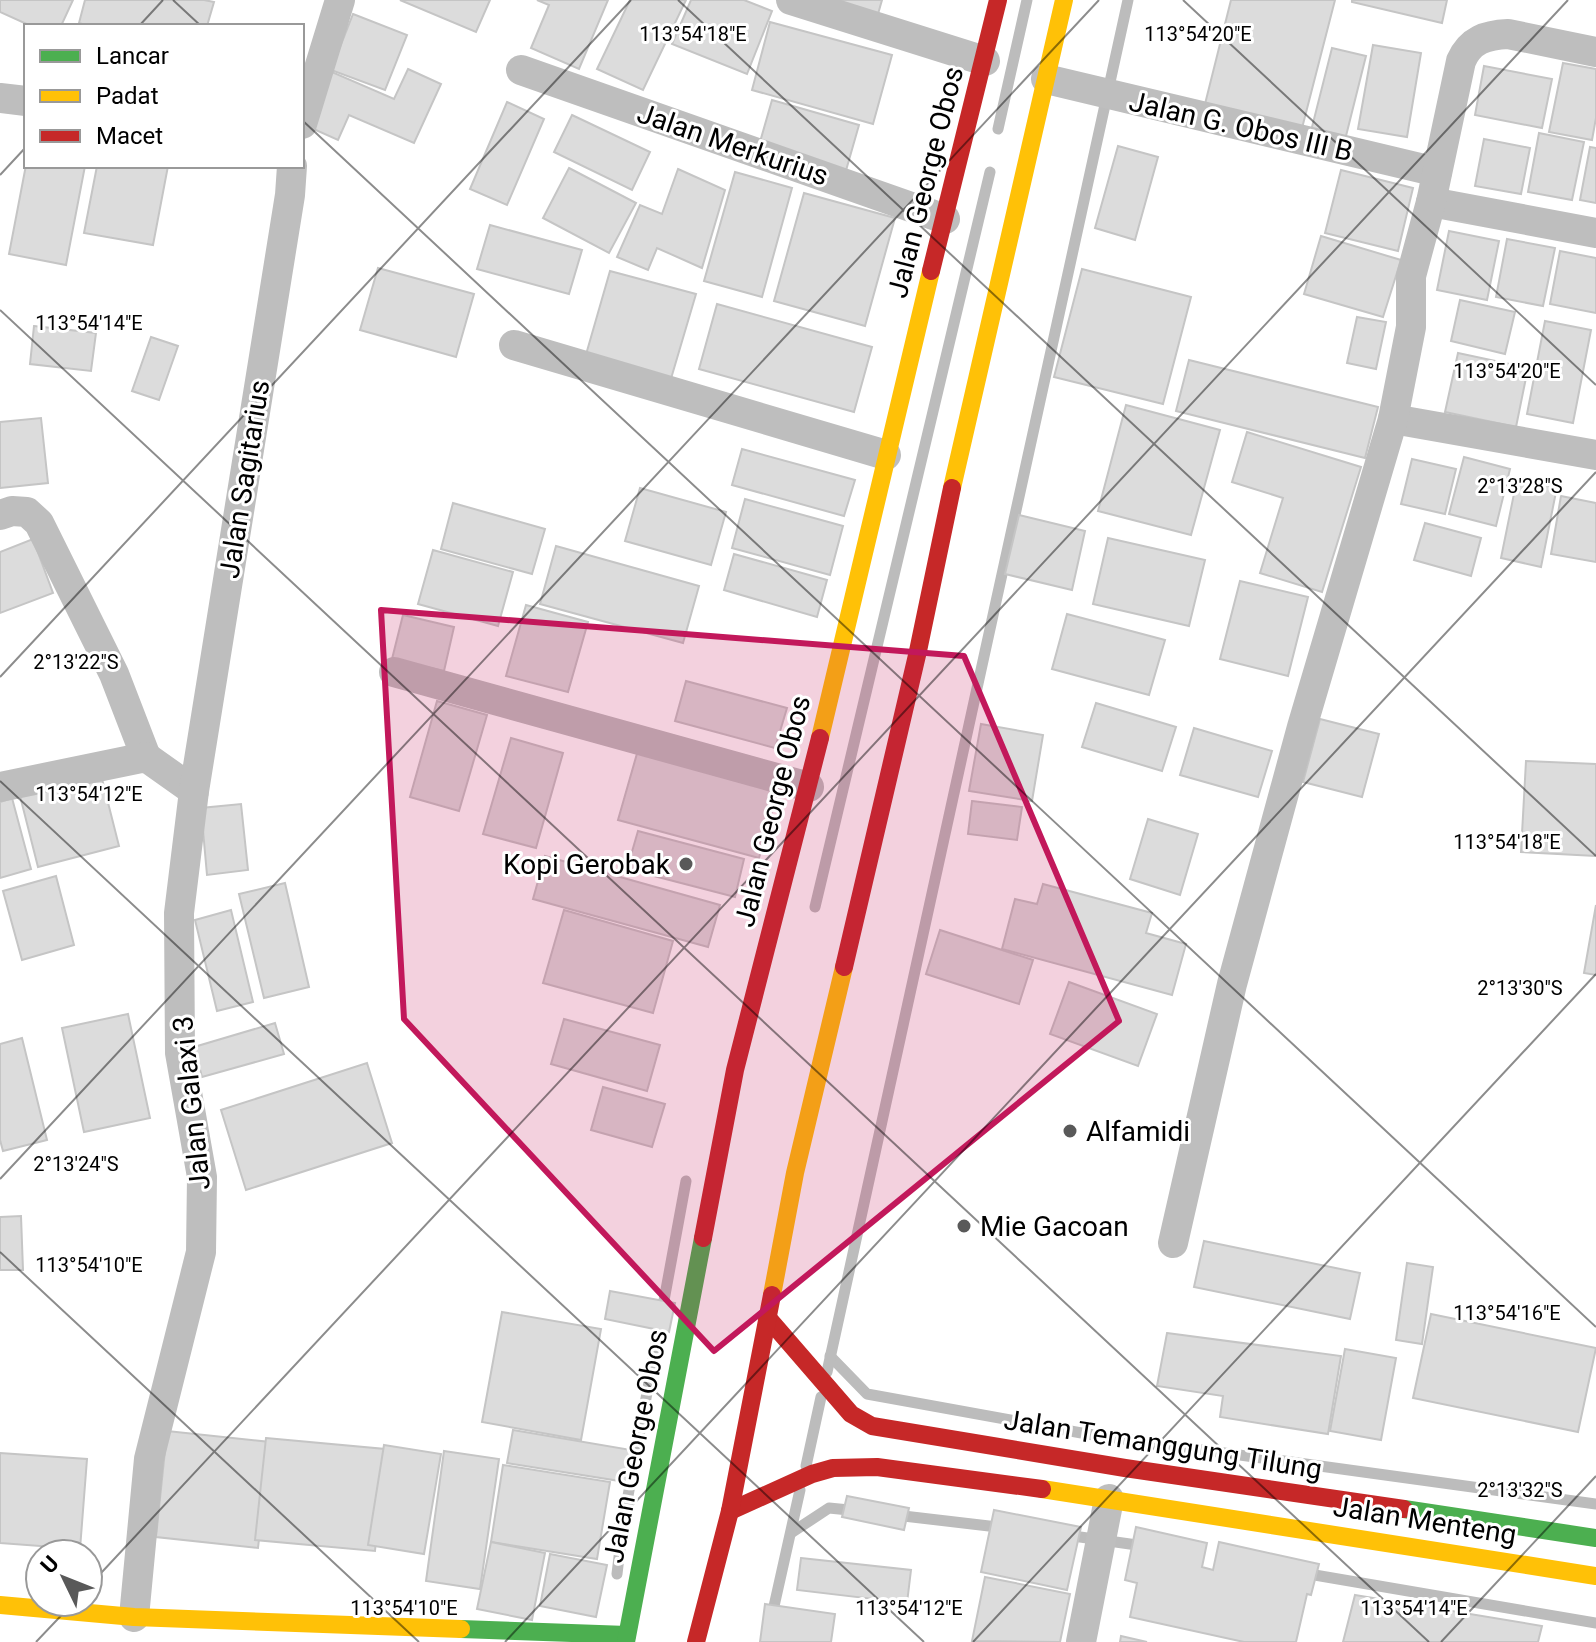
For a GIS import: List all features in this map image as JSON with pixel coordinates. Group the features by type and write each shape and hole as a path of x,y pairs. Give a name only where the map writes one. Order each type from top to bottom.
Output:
{"main road":[{"name":"Jalan George Obos","path":"627,1639 735,1070 809,787 886,455 945,219 969,150 998,0"},
{"path":"696,1642 730,1511 795,1173 918,651 1021,161 1046,79 1064,0"},
{"name":"Jalan Temanggung Tilung","path":"767,1317 851,1414 872,1426 1125,1468 1596,1538"},
{"name":"Jalan Menteng","path":"730,1511 812,1474 833,1468 877,1467 1109,1499 1596,1576"},
{"path":"0,1605 134,1617 627,1639"}],"street":[{"path":"304,117 340,0"},
{"path":"791,0 985,61"},
{"path":"1173,1243 1232,984 1302,727 1393,419 1411,327 1411,276 1431,202 1461,61 1466,49 1474,43 1493,35 1508,34 1596,52"},
{"name":"Jalan Merkurius","path":"521,70 945,219"},
{"name":"Jalan G. Obos III B","path":"1046,79 1437,172"},
{"path":"0,98 24,101"},
{"name":"Jalan Sagitarius","path":"194,791 292,168"},
{"path":"1431,202 1596,233"},
{"path":"514,345 886,455"},
{"path":"1393,419 1596,455"},
{"path":"0,515 12,511 27,512 39,523 114,674 146,757 194,791"},
{"path":"394,672 809,787"},
{"path":"0,787 146,757"},
{"name":"Jalan Galaxi 3","path":"134,1617 149,1459 201,1252 202,1177 180,1053 179,913 194,791"},
{"path":"1081,1642 1109,1499"}],"highlighted area":[{"path":"381,610 964,656 1119,1021 714,1351 404,1019"}],"building":[{"path":"0,0 73,0 62,24 27,24 0,12"},
{"path":"85,0 214,2 208,24 79,23"},
{"path":"400,0 490,0 476,32"},
{"path":"537,0 608,0 579,69 531,48 549,5"},
{"path":"630,0 686,0 643,90 597,69"},
{"path":"691,0 744,0 772,11 747,74 672,44"},
{"path":"830,0 882,0 878,14"},
{"path":"1231,0 1335,0 1301,132 1204,108"},
{"path":"1352,0 1447,0 1442,23"},
{"path":"353,14 407,35 385,90 331,70"},
{"path":"770,22 892,55 873,124 752,90"},
{"path":"1373,45 1421,53 1407,137 1358,129"},
{"path":"1332,48 1366,56 1345,140 1311,131"},
{"path":"1563,63 1596,69 1596,118 1592,140 1549,132"},
{"path":"1484,66 1552,79 1542,128 1475,115"},
{"path":"408,69 441,84 414,143 349,115 338,140 309,127 332,72 394,99"},
{"path":"772,100 859,125 845,174 758,149"},
{"path":"507,102 544,119 507,205 470,189"},
{"path":"572,115 650,152 632,190 554,152"},
{"path":"1539,133 1584,142 1572,200 1528,192"},
{"path":"1484,139 1530,148 1521,194 1475,186"},
{"path":"1118,146 1158,157 1135,240 1095,228"},
{"path":"1590,147 1596,148 1596,203 1580,200"},
{"path":"25,168 85,168 66,265 9,254"},
{"path":"97,168 168,168 153,245 84,233"},
{"path":"569,168 636,203 609,253 543,218"},
{"path":"678,169 725,190 702,268 657,248 648,270 617,257 640,205 662,214"},
{"path":"1341,170 1413,188 1398,251 1325,233"},
{"path":"735,172 792,188 762,297 704,281"},
{"path":"804,193 895,218 865,326 774,301"},
{"path":"490,225 582,250 569,294 477,269"},
{"path":"1449,231 1499,241 1487,300 1437,290"},
{"path":"1321,236 1401,260 1383,317 1304,294"},
{"path":"1507,239 1555,248 1543,306 1496,297"},
{"path":"1560,251 1596,258 1596,313 1550,304"},
{"path":"378,268 474,294 456,357 360,330"},
{"path":"1082,269 1191,297 1163,404 1054,377"},
{"path":"610,271 696,294 670,382 585,358"},
{"path":"1460,300 1515,312 1505,354 1451,341"},
{"path":"717,304 872,347 854,412 699,369"},
{"path":"1357,317 1386,322 1376,369 1347,363"},
{"path":"1545,321 1591,330 1573,423 1527,414"},
{"path":"34,326 96,333 91,371 30,364"},
{"path":"151,337 178,346 159,400 132,391"},
{"path":"1458,353 1528,368 1516,427 1445,412"},
{"path":"1189,360 1378,407 1365,458 1176,411"},
{"path":"1126,405 1220,430 1191,535 1098,511"},
{"path":"41,418 48,483 0,488 0,422"},
{"path":"1247,432 1361,467 1322,592 1260,573 1283,498 1232,482"},
{"path":"742,449 855,480 844,516 732,485"},
{"path":"1464,457 1510,469 1496,526 1449,514"},
{"path":"1412,459 1456,469 1445,514 1401,504"},
{"path":"1517,479 1557,487 1541,567 1501,558"},
{"path":"640,488 726,512 711,565 625,541"},
{"path":"1561,496 1596,503 1596,562 1551,554"},
{"path":"745,499 843,526 830,575 732,548"},
{"path":"453,503 545,529 532,574 441,549"},
{"path":"1019,515 1085,531 1072,590 1005,574"},
{"path":"1425,523 1481,538 1471,576 1414,560"},
{"path":"1108,538 1205,560 1189,626 1093,604"},
{"path":"33,539 53,593 0,613 0,552"},
{"path":"556,546 699,586 683,643 540,604"},
{"path":"433,550 513,572 498,626 418,604"},
{"path":"734,554 827,580 817,617 724,590"},
{"path":"1240,581 1308,597 1288,676 1220,659"},
{"path":"526,605 588,622 568,692 506,676"},
{"path":"1067,614 1165,640 1149,695 1052,669"},
{"path":"403,615 454,627 444,671 392,659"},
{"path":"686,681 787,708 775,748 675,721"},
{"path":"437,701 487,715 459,811 410,797"},
{"path":"1096,703 1176,727 1162,771 1082,747"},
{"path":"1320,719 1379,734 1362,797 1303,782"},
{"path":"981,724 1043,735 1032,801 969,791"},
{"path":"1194,728 1272,751 1258,797 1180,775"},
{"path":"511,738 563,753 536,848 483,834"},
{"path":"638,750 778,789 759,858 618,820"},
{"path":"1526,761 1596,764 1596,856 1521,852"},
{"path":"100,771 119,846 38,867 19,792"},
{"path":"12,798 31,869 0,878 0,802"},
{"path":"972,801 1022,807 1017,840 968,834"},
{"path":"241,804 248,870 207,875 201,808"},
{"path":"1148,819 1198,834 1180,895 1130,879"},
{"name":"Kopi Gerobak","path":"638,831 744,859 735,897 627,869"},
{"path":"545,856 720,905 708,947 533,899"},
{"path":"56,876 74,945 22,960 3,891"},
{"path":"285,883 309,987 264,998 239,894"},
{"path":"1043,884 1152,913 1146,933 1186,944 1172,995 1002,949 1015,899 1037,904"},
{"path":"1596,905 1596,975 1584,973"},
{"path":"231,910 253,1002 217,1011 195,920"},
{"path":"564,910 673,941 653,1013 543,983"},
{"path":"940,930 1033,960 1019,1004 926,974"},
{"path":"1069,982 1157,1014 1138,1066 1050,1034"},
{"path":"128,1014 150,1118 84,1132 62,1028"},
{"path":"564,1019 660,1045 647,1091 551,1064"},
{"path":"275,1023 284,1054 202,1077 194,1047"},
{"path":"22,1038 47,1140 3,1151 0,1140 0,1044"},
{"path":"367,1063 392,1143 246,1190 221,1110"},
{"path":"603,1087 665,1104 652,1147 591,1130"},
{"path":"21,1216 23,1270 0,1270 0,1217"},
{"path":"1204,1241 1360,1273 1350,1319 1194,1287"},
{"path":"1407,1263 1433,1267 1422,1344 1396,1340"},
{"path":"610,1291 675,1303 669,1332 605,1319"},
{"path":"502,1312 601,1329 581,1440 482,1422"},
{"path":"1431,1314 1596,1348 1578,1432 1413,1398"},
{"path":"1167,1333 1341,1356 1328,1434 1220,1417 1223,1396 1157,1386"},
{"path":"1345,1349 1396,1358 1381,1440 1330,1431"},
{"path":"513,1430 631,1450 626,1482 507,1463"},
{"path":"167,1431 270,1442 258,1548 156,1537"},
{"path":"266,1438 385,1449 375,1551 255,1540"},
{"path":"384,1445 441,1454 424,1554 368,1545"},
{"path":"444,1451 499,1459 480,1589 426,1581"},
{"path":"0,1453 87,1459 81,1538 24,1538 24,1545 0,1543"},
{"path":"503,1465 610,1482 597,1559 491,1542"},
{"path":"847,1496 909,1508 904,1530 842,1517"},
{"path":"994,1510 1081,1527 1067,1590 981,1572"},
{"path":"1136,1527 1207,1543 1202,1567 1213,1570 1219,1542 1319,1564 1311,1595 1307,1594 1296,1642 1244,1642 1130,1617 1137,1583 1125,1580"},
{"path":"491,1542 545,1553 532,1620 477,1609"},
{"path":"550,1554 607,1565 596,1617 540,1606"},
{"path":"801,1558 911,1570 907,1603 797,1590"},
{"path":"985,1577 1070,1594 1060,1642 972,1641"},
{"path":"1355,1595 1542,1626 1538,1642 1343,1642"},
{"path":"765,1604 835,1614 831,1642 760,1642"},
{"path":"1121,1636 1147,1642 1120,1642"}],"waterway":[{"path":"998,129 1027,0"},
{"path":"827,1372 1128,0"},
{"path":"815,907 990,172"},
{"path":"617,1574 623,1523 686,1181"},
{"path":"830,1356 867,1394 1087,1434 1596,1504"},
{"path":"806,1466 821,1397"},
{"path":"766,1642 800,1490"},
{"path":"791,1533 829,1508 859,1511"},
{"path":"895,1515 1006,1528"},
{"path":"1066,1535 1144,1546"},
{"path":"1303,1573 1596,1623"}],"traffic: fast":[{"path":"626,1642 703,1238"},
{"path":"1404,1509 1596,1538"},
{"path":"461,1629 627,1635"}],"traffic: slow":[{"path":"952,488 1064,0"},
{"path":"820,738 931,271"},
{"path":"772,1295 795,1173 844,967"},
{"path":"1042,1489 1596,1576"},
{"path":"0,1605 134,1617 461,1629"}],"traffic: jam":[{"path":"931,271 998,0"},
{"path":"844,967 918,651 952,488"},
{"path":"703,1238 735,1070 820,738"},
{"path":"696,1642 730,1511 772,1295"},
{"path":"767,1317 851,1414 872,1426 1125,1468 1404,1509"},
{"path":"730,1511 812,1474 833,1468 877,1467 1042,1489"}],"place":[{"name":"Kopi Gerobak","path":"686,864"},
{"name":"Alfamidi","path":"1070,1131"},
{"name":"Mie Gacoan","path":"964,1226"}]}
